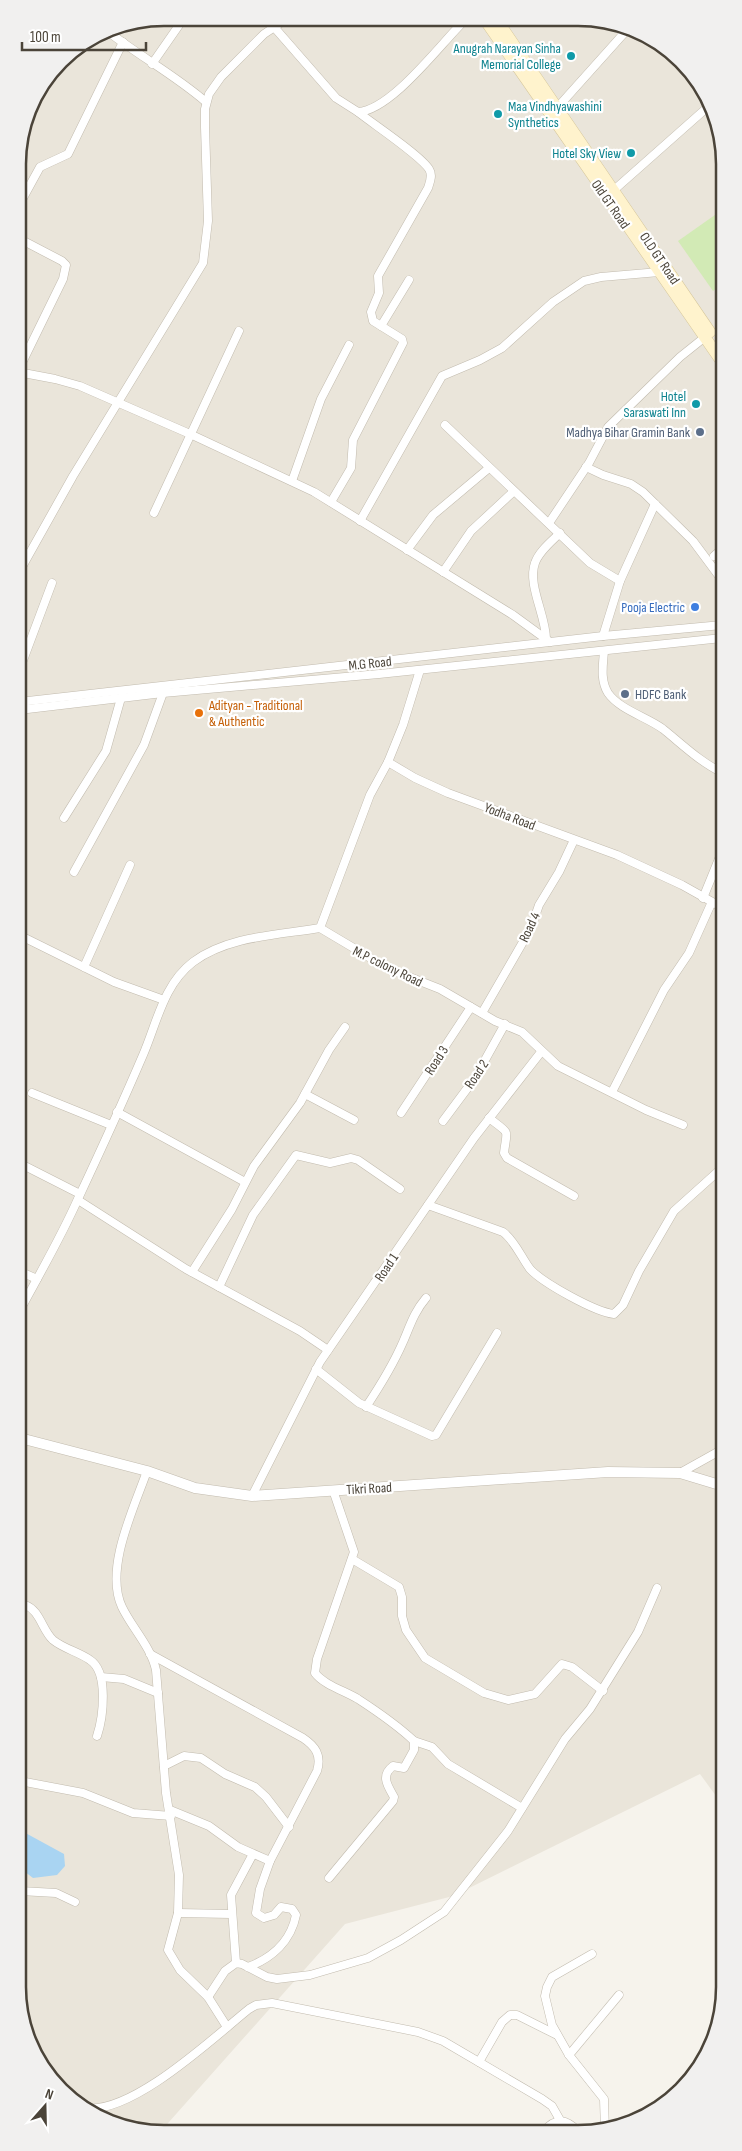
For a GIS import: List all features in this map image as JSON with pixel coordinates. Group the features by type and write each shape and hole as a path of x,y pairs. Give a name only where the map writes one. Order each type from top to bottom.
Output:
{"main road":[{"name":"Old GT Road","path":"488,26 716,354"},
{"name":"OLD GT Road","path":"501,26 716,340"}],"street":[{"path":"358,112 373,108 399,89 460,26"},
{"path":"152,64 178,27"},
{"path":"27,559 118,402 203,263 208,221 206,102 220,77 274,27 336,98 358,112 420,160 430,170 431,175 428,188 378,276 379,293 373,303 370,316 381,326 402,339 403,343 353,440 351,468 331,502"},
{"path":"557,108 623,34"},
{"path":"114,36 152,64 185,84 206,102"},
{"path":"27,191 40,167 68,154 71,150 123,42"},
{"path":"614,190 704,110"},
{"path":"27,243 66,265 62,279 27,353"},
{"path":"360,520 442,376 480,360 502,348 553,302 584,281 601,277 659,272"},
{"path":"381,326 409,280"},
{"path":"154,513 238,331"},
{"path":"550,523 586,467 608,427 680,357 704,337"},
{"path":"292,481 321,399 349,345"},
{"path":"27,374 67,382 118,402 292,481 331,502 513,615 548,640"},
{"path":"445,425 513,492 550,523 597,569 620,581"},
{"path":"586,467 631,484 655,504 693,541 716,572"},
{"path":"407,550 433,515 489,468"},
{"path":"443,572 472,531 513,492"},
{"path":"603,636 620,581 655,504"},
{"path":"548,640 536,594 534,568 540,555 560,533"},
{"path":"27,648 52,582"},
{"name":"M.G Road","path":"27,709 90,698 548,640 716,626"},
{"name":"M.G Road","path":"27,702 121,698 420,670 716,639"},
{"path":"604,651 602,674 608,693 615,700 658,726 697,758 716,769"},
{"path":"26,1298 51,1255 79,1197 143,1054 164,1000 180,975 206,953 224,946 258,938 320,928 370,795 388,762 403,725 420,670"},
{"path":"74,872 144,745 163,693"},
{"path":"64,818 106,750 121,698"},
{"name":"Yodha Road","path":"388,762 401,771 436,788 612,853 657,873 716,906"},
{"name":"Road 4","path":"482,1013 531,928 539,905 559,872 574,840"},
{"path":"84,967 130,864"},
{"path":"703,898 716,867"},
{"path":"612,1092 664,990 690,953 711,904"},
{"name":"M.P colony Road","path":"320,928 389,969 440,989 530,1038 541,1052 558,1066 646,1110 683,1125"},
{"path":"27,939 114,982 164,1000"},
{"name":"Road 3","path":"401,1113 471,1007"},
{"name":"Road 2","path":"443,1121 475,1078 505,1024"},
{"path":"192,1272 232,1209 245,1182 305,1094 329,1050 345,1027"},
{"name":"Road 1","path":"252,1496 316,1369 328,1350 489,1118 541,1052"},
{"path":"32,1093 112,1125"},
{"path":"305,1094 354,1120"},
{"path":"117,1112 245,1182"},
{"path":"489,1118 507,1133 508,1139 504,1153 507,1158 574,1196"},
{"path":"219,1288 253,1215 296,1155 330,1162 352,1158 358,1160 400,1189"},
{"path":"26,1167 79,1197 192,1272 300,1331 328,1350"},
{"path":"428,1205 503,1232 510,1238 531,1269 542,1279 594,1308 614,1314 623,1305 670,1217 715,1175"},
{"path":"26,1274 36,1279"},
{"path":"366,1407 386,1376 403,1342 410,1321 426,1298"},
{"path":"316,1369 366,1407 432,1436 436,1435 498,1333"},
{"name":"Tikri Road","path":"26,1440 147,1471 195,1488 252,1496 608,1472 680,1473 715,1483"},
{"path":"680,1473 715,1455"},
{"path":"147,1471 120,1552 115,1589 122,1609 150,1654 156,1670 164,1766 179,1875 178,1913 168,1950 180,1970 208,1997 228,2027"},
{"path":"334,1490 353,1544 352,1559 317,1658 316,1673 326,1682 345,1691 391,1721 414,1741 432,1747 448,1764 522,1808"},
{"path":"352,1559 398,1587 402,1597 402,1616 406,1630 424,1658 484,1693 503,1700 530,1696 535,1694 562,1664 572,1667 603,1691"},
{"path":"236,1963 267,1977 289,1979 352,1964 391,1946 444,1912 508,1831 565,1740 603,1691 638,1632 657,1588"},
{"path":"26,1606 34,1610 54,1640 93,1661 101,1677 102,1714 97,1736"},
{"path":"150,1654 312,1744 316,1750 319,1764 270,1862 260,1889 256,1912 258,1916 269,1917 285,1906 296,1912 295,1921 284,1943 273,1955 248,1967"},
{"path":"101,1677 124,1679 158,1694"},
{"path":"329,1878 393,1801 394,1797 386,1784 388,1772 393,1766 404,1768 414,1750 414,1741"},
{"path":"164,1766 184,1756 201,1758 225,1774 255,1787 266,1797 289,1827"},
{"path":"26,1782 83,1793 133,1813 171,1813 209,1826 234,1844 270,1862"},
{"path":"236,1963 230,1902 233,1890 253,1854"},
{"path":"26,1891 56,1893 76,1902"},
{"path":"178,1913 231,1914"},
{"path":"592,1954 552,1977 545,1996 552,2025 569,2055 604,2099 605,2122"},
{"path":"208,1997 225,1971 236,1963"},
{"path":"569,2055 619,1995"},
{"path":"98,2108 120,2101 171,2073 190,2060 256,2005 282,2004 418,2032 443,2041 542,2099 552,2106 560,2120"},
{"path":"479,2062 502,2022 510,2015 517,2015 558,2035"},
{"path":"550,2125 554,2121 560,2120 572,2125"}],"shaded area":[{"path":"578,26 605,29 631,37 647,45 675,67 697,95 705,111 713,137 716,164 715,1795 700,1774 453,1896 345,1924 166,2125 137,2122 103,2111 88,2102 70,2087 70,2081 64,2081 55,2071 40,2048 34,2031 29,2014 26,1987 27,155 29,137 37,111 49,88 60,73 73,60 103,40 137,29 155,27"}],"green space":[{"path":"716,214 716,289 713,291 678,241"}],"water":[{"path":"26,1833 64,1854 65,1866 57,1875 33,1878 26,1873"}],"place":[{"name":"Anugrah Narayan Sinha Memorial College","path":"571,56"},
{"name":"Maa Vindhyawashini Synthetics","path":"498,114"},
{"name":"Hotel Sky View","path":"631,153"},
{"name":"Hotel Saraswati Inn","path":"696,404"},
{"name":"Madhya Bihar Gramin Bank","path":"700,432"},
{"name":"Pooja Electric","path":"695,607"},
{"name":"HDFC Bank","path":"625,694"},
{"name":"Adityan - Traditional & Authentic","path":"199,713"}]}
